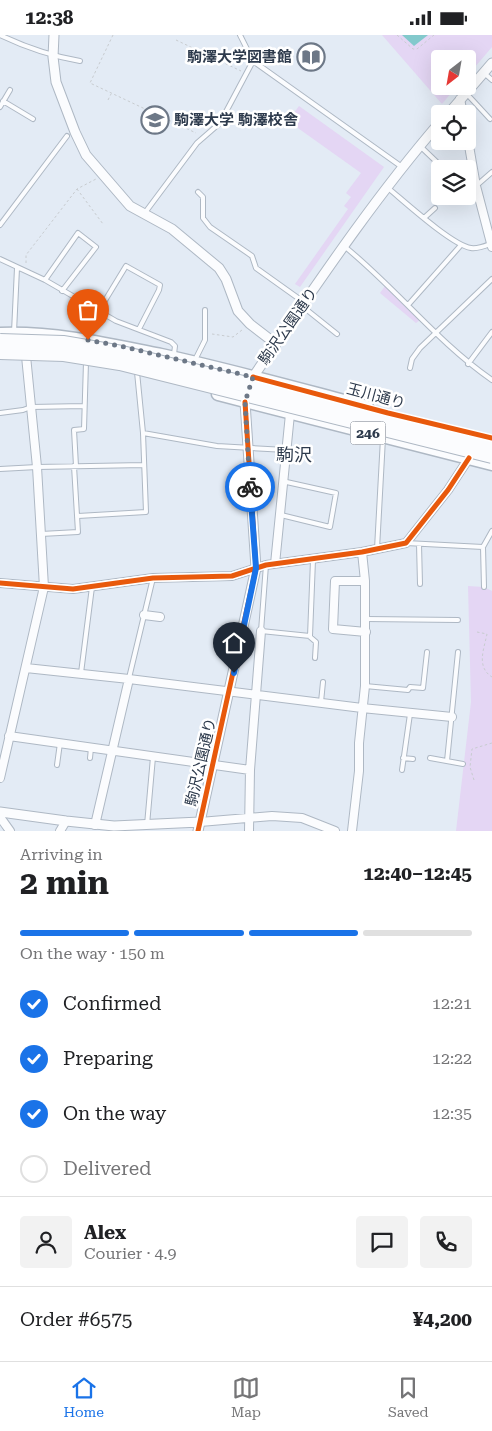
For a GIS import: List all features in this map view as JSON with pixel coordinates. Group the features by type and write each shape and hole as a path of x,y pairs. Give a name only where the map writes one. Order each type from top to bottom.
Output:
{"highway":[{"name":"玉川通り","path":"0,335 72,337 174,358 492,438"},
{"path":"0,341 63,343 122,353 492,445"},
{"path":"0,352 64,354 120,363 492,456"},
{"name":"246","path":"0,356 26,356 86,362 137,372 245,402 492,464"}],"street":[{"path":"54,35 53,57 56,83 74,132 86,155 130,206 172,229 219,268 226,279 238,311 276,344"},
{"path":"456,105 492,63"},
{"path":"463,96 463,105"},
{"name":"駒沢公園通り","path":"199,826 256,568 245,402 253,377 386,187 431,133"},
{"path":"476,184 492,245"},
{"path":"0,778 44,587 37,467 26,356"},
{"path":"275,564 290,413"},
{"path":"0,583 73,589 153,578 232,576 266,565 362,552 406,543 448,490 470,458"},
{"path":"352,831 359,771 359,743 365,686 366,619 362,552"},
{"path":"365,581 336,581 333,629 366,632"},
{"path":"144,615 160,617"},
{"path":"249,831 250,770 261,631"},
{"path":"26,668 256,694 362,709 452,717"},
{"path":"95,825 129,679"},
{"path":"9,736 250,770"},
{"path":"0,812 95,825 199,826 272,816 302,818 335,831"},
{"path":"0,817 10,831"},
{"path":"60,831 66,821"}],"lane":[{"path":"0,35 53,57 80,61"},
{"path":"240,35 253,61 402,167"},
{"path":"144,214 197,143 220,123 253,61"},
{"path":"484,72 492,80"},
{"path":"0,107 10,90"},
{"path":"463,96 490,119"},
{"path":"3,101 33,119"},
{"path":"0,225 67,136"},
{"path":"420,146 435,160"},
{"path":"476,184 492,172"},
{"path":"386,187 424,218 462,245 473,249 492,245"},
{"path":"198,193 203,197 204,218 210,227 252,255 256,268 304,304 337,334"},
{"path":"424,218 435,208"},
{"path":"45,280 78,233 96,247 62,291"},
{"path":"408,305 462,245"},
{"path":"343,246 370,268 468,364 492,380"},
{"path":"0,259 45,280 98,312 173,343 175,346 174,358"},
{"path":"98,312 126,266 160,285 160,290 138,329"},
{"path":"14,334 17,268"},
{"path":"410,368 412,359 420,348 492,279"},
{"path":"194,363 205,340 205,310"},
{"path":"468,364 492,332"},
{"path":"41,534 78,532 74,430 84,429 86,362"},
{"path":"78,516 146,512 143,433 137,372"},
{"path":"0,413 31,407 84,405"},
{"path":"143,433 218,446 286,450"},
{"path":"378,549 383,437"},
{"path":"0,469 144,465"},
{"path":"280,514 330,527 336,493 282,481"},
{"path":"484,587 483,547 492,531"},
{"path":"406,543 483,547"},
{"path":"419,544 420,584"},
{"path":"308,636 310,636 311,627 313,559"},
{"path":"266,565 261,631 308,636 316,642 315,658"},
{"path":"129,679 153,578"},
{"path":"82,673 92,587"},
{"path":"366,619 458,620"},
{"path":"365,686 408,690 410,687 423,688 427,652"},
{"path":"448,761 458,652"},
{"path":"321,703 323,682"},
{"path":"402,770 410,714"},
{"path":"57,765 60,743"},
{"path":"90,758 91,747"},
{"path":"147,825 153,755"},
{"path":"403,758 413,759"},
{"path":"430,758 463,764"}],"path":[{"path":"113,35 90,83 193,132"},
{"path":"397,35 413,49 417,49 434,35"},
{"path":"176,41 246,74"},
{"path":"108,100 112,93"},
{"path":"26,271 26,255 77,189 104,176"},
{"path":"77,189 103,224"},
{"path":"206,333 233,337 250,323"},
{"path":"478,632 487,634 482,659 484,668 492,677"},
{"path":"474,780 470,767 472,749 492,743"}],"shaded area":[{"path":"382,35 492,35 492,47 476,66 476,50 431,50 431,91"},
{"path":"434,95 450,95 442,104"},
{"path":"299,106 384,167 300,287 295,284 348,209 344,206 351,197 346,193 361,173 288,121"},
{"path":"385,286 420,320 416,323 380,293"},
{"path":"468,586 484,587 492,591 492,831 456,831 471,702"}],"water":[{"path":"402,35 428,35 414,46"}],"cycle path":[{"path":"253,377 492,438"},
{"path":"198,831 256,568 245,402"},
{"path":"0,583 73,589 153,578 232,576 266,565 362,552 406,543 448,490 469,458"}],"way so far":[{"path":"88,340 253,377 245,402 250,487"}],"place":[{"name":"駒澤大学図書館","path":"311,57"},
{"name":"駒澤大学 駒澤校舎","path":"155,120"}],"district":[{"name":"駒沢","path":"294,455"}],"route":[{"path":"234,673 256,568 250,487"}]}
